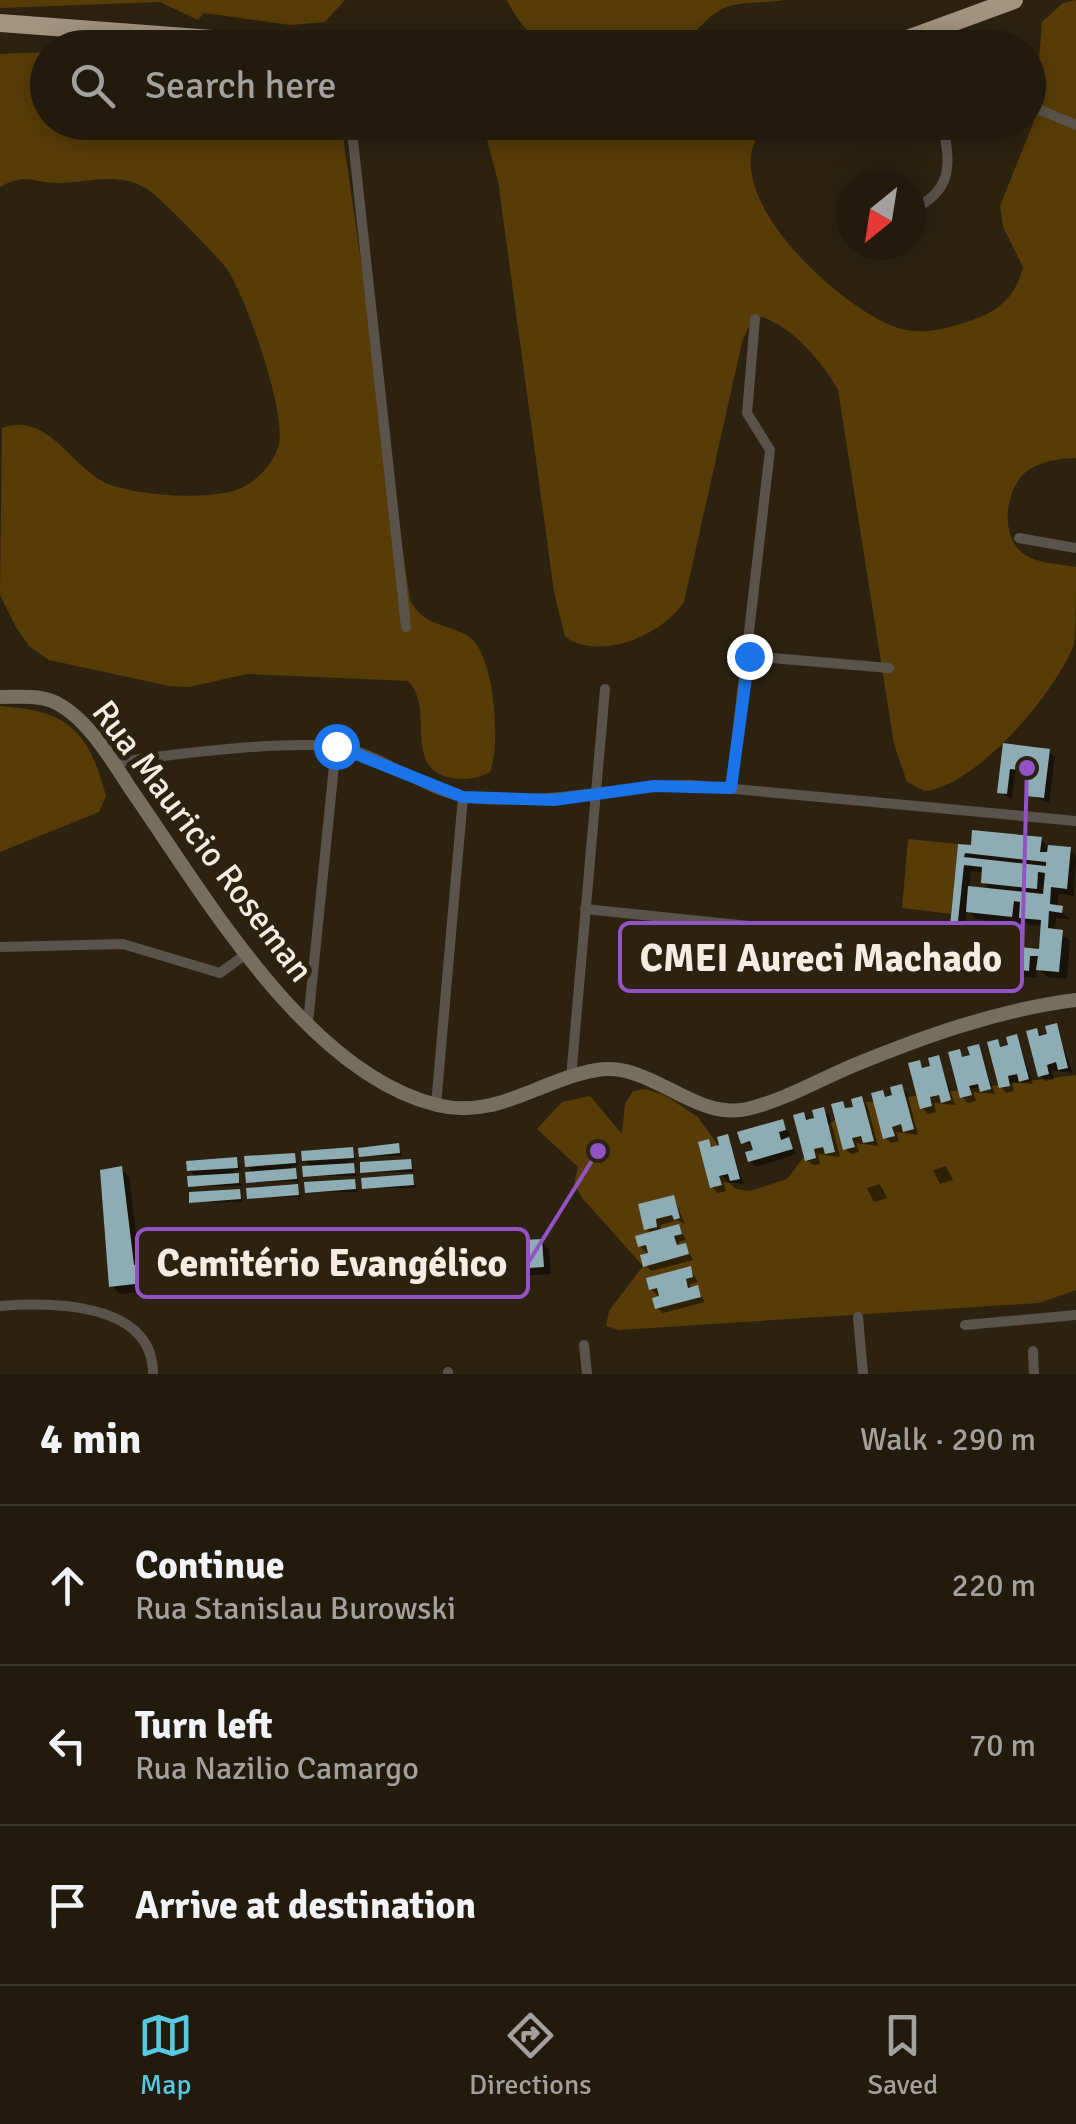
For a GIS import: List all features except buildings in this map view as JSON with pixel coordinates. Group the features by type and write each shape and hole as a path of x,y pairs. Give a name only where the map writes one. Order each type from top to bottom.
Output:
{"highway":[{"path":"944,30 1014,0"},
{"path":"0,23 94,30"}],"main road":[{"name":"Rua Mauricio Roseman","path":"0,697 52,701 71,713 113,763 246,954 308,1023 391,1086 436,1105 462,1108 517,1100 598,1069 625,1070 712,1107 750,1109 950,1027 1076,1000"}],"street":[{"path":"1046,112 1076,125"},
{"path":"353,140 406,627"},
{"path":"926,202 938,195 947,180 950,160 946,140"},
{"path":"731,788 770,450 747,413 755,319"},
{"path":"1019,538 1076,548"},
{"path":"749,656 890,668"},
{"path":"571,1078 605,689"},
{"path":"113,763 336,746 463,797 593,796 654,786 731,788 1076,821"},
{"path":"308,1023 336,746"},
{"path":"436,1105 463,797"},
{"path":"585,909 914,943"},
{"path":"0,947 123,944 220,973 246,954"},
{"path":"0,1306 64,1307 108,1316 146,1338 153,1353 153,1374"},
{"path":"965,1326 1076,1316"},
{"path":"858,1317 863,1374"},
{"path":"584,1345 587,1374"},
{"path":"1033,1351 1034,1374"}],"shaded area":[{"path":"0,0 345,0 325,22 291,25 204,13 198,20 160,2 0,8"},
{"path":"507,0 785,0 730,6 697,30 527,30"},
{"path":"1076,0 1076,458 1052,460 1030,469 1014,488 1008,514 1012,540 1019,550 1040,561 1076,567 1076,616 1074,644 1065,664 1033,710 991,755 968,773 925,791 907,782 894,744 838,390 806,347 785,329 762,317 750,324 742,342 684,602 661,625 629,641 596,646 565,637 554,592 498,181 487,140 758,140 752,149 752,178 765,209 786,241 813,270 843,296 898,328 945,328 991,312 1011,294 1020,277 1023,267 1003,227 1000,206 1026,140 1046,140 1046,30 1041,30 1042,22 1063,3"},
{"path":"30,53 30,140 343,140 410,600 421,615 468,636 484,660 495,722 490,772 452,778 428,763 423,751 420,707 408,681 247,674 189,687 169,686 49,660 29,646 17,629 0,595 2,428 17,425 44,432 89,472 115,486 194,496 230,492 254,480 275,454 280,433 264,358 235,284 212,252 154,194 136,184 114,179 58,183 23,179 0,187 0,54"},
{"path":"0,706 43,713 72,728 92,755 106,796 99,812 0,852"},
{"path":"908,839 958,844 951,914 902,908"},
{"path":"1076,1075 1076,1290 1039,1303 619,1330 606,1326 609,1311 643,1266 583,1199 574,1184 578,1167 537,1129 562,1102 590,1096 622,1134 625,1104 633,1091 646,1089 666,1096 698,1117 717,1144 721,1175 736,1189 750,1191 787,1179 829,1124 860,1103"}],"place":[{"name":"CMEI Aureci Machado","path":"1027,768"},
{"name":"Cemitério Evangélico","path":"598,1151"}],"route":[{"path":"336,746 356,751 432,786 463,797 488,800 554,800 654,786 731,788 749,656"}]}
